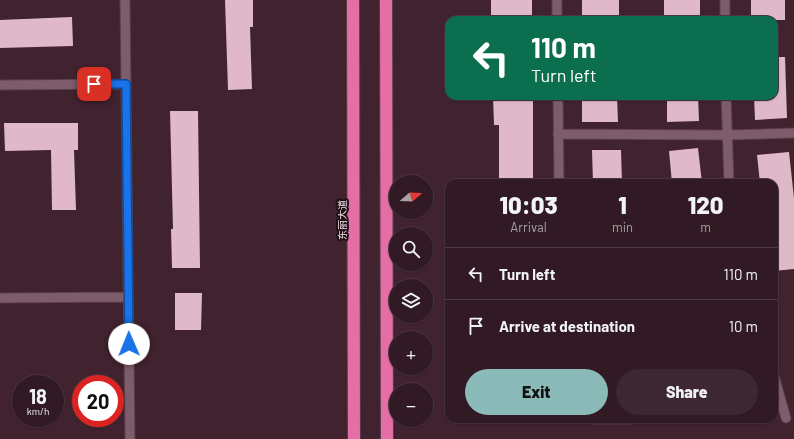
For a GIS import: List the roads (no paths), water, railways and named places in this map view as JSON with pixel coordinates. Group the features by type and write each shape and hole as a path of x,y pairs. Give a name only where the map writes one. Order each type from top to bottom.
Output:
{"highway":[{"name":"东丽大道","path":"353,0 354,439"},
{"path":"386,0 387,439"}],"lane":[{"path":"125,0 130,439"},
{"path":"557,0 557,16"},
{"path":"725,0 725,16"},
{"path":"0,85 126,84"},
{"path":"558,100 559,179"},
{"path":"726,100 729,179"},
{"path":"558,134 727,135 794,133"},
{"path":"0,298 128,297"},
{"path":"778,401 786,418"}]}
